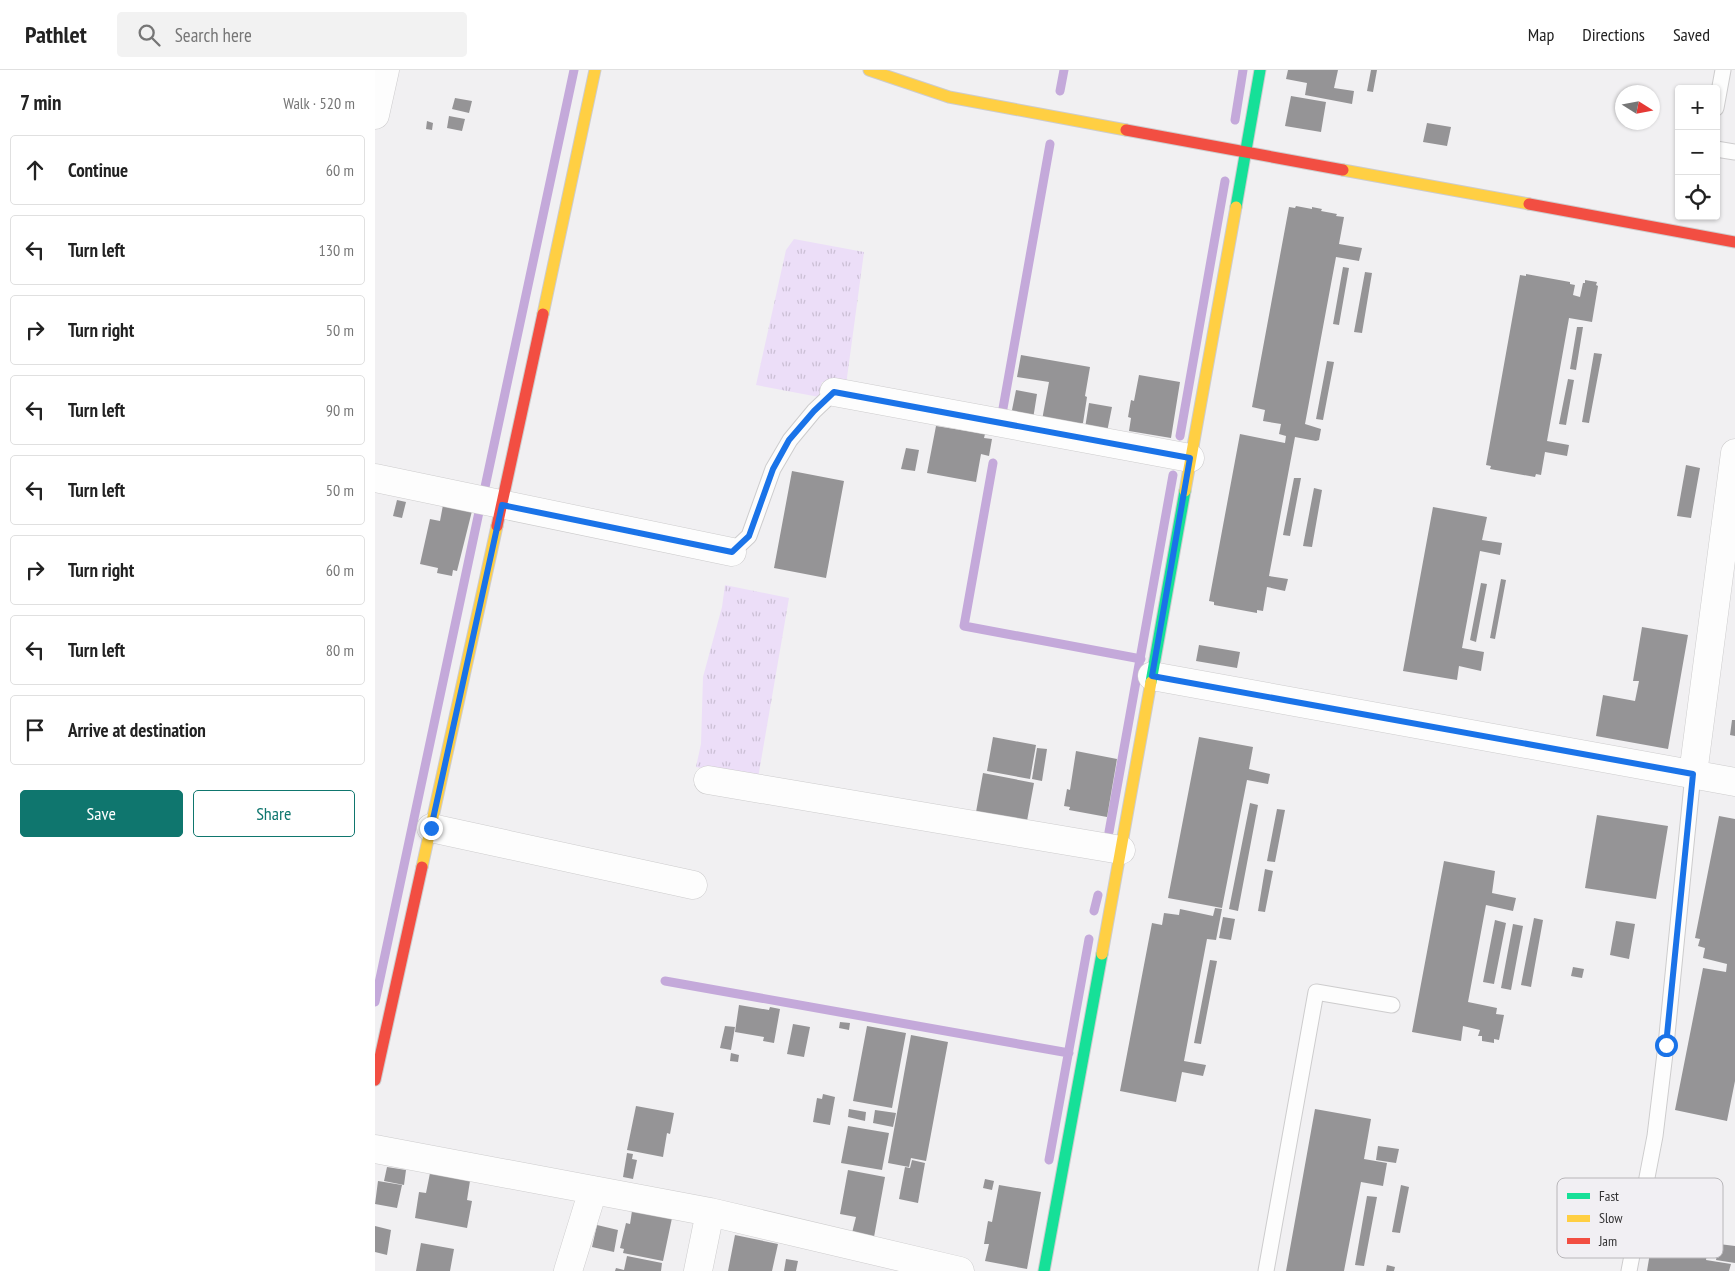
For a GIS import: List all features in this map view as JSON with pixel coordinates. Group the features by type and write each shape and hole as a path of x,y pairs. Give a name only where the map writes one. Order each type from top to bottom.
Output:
{"street":[{"path":"375,115 385,70"},
{"path":"375,1080 502,505 595,70"},
{"path":"869,70 949,97 1735,242"},
{"path":"1043,1271 1075,1108 1260,70"},
{"path":"834,392 1190,458"},
{"path":"1693,774 1735,453"},
{"path":"375,478 732,552"},
{"path":"1152,676 1735,782"},
{"path":"708,780 1121,850"},
{"path":"431,828 693,885"},
{"path":"375,1150 710,1212 960,1271"},
{"path":"568,1271 593,1190"},
{"path":"698,1271 710,1212"}],"lane":[{"path":"1720,86 1723,70"},
{"path":"1720,150 1735,152"},
{"path":"1693,234 1695,220"},
{"path":"732,552 749,536 773,469 789,440 814,411 834,392"},
{"path":"1647,1178 1655,1136 1666,1045 1693,774"},
{"path":"1266,1271 1316,992 1392,1006"},
{"path":"1629,1271 1632,1258"}],"green space":[{"path":"794,239 864,252 846,385 822,382 819,397 756,385 786,250"},
{"path":"725,585 789,598 758,778 696,767 701,744 703,677 722,607"}],"building":[{"path":"1288,70 1338,70 1334,88 1354,91 1352,104 1305,95 1307,83 1286,79"},
{"path":"1371,70 1377,70 1373,92 1367,91"},
{"path":"1291,96 1326,102 1321,132 1285,126"},
{"path":"455,98 472,101 469,113 452,109"},
{"path":"449,116 465,119 462,131 447,128"},
{"path":"427,121 433,123 432,130 426,129"},
{"path":"1427,123 1451,127 1447,146 1423,142"},
{"path":"1296,206 1322,209 1321,211 1344,217 1339,244 1362,248 1359,261 1336,257 1305,424 1321,429 1319,440 1295,437 1269,576 1288,579 1285,591 1267,587 1263,611 1257,610 1257,613 1214,605 1214,602 1209,601 1240,434 1285,443 1286,436 1279,434 1281,424 1263,421 1265,410 1252,407 1289,207 1295,208"},
{"path":"1343,267 1349,268 1339,325 1333,324"},
{"path":"1365,272 1372,273 1362,333 1354,332"},
{"path":"1526,274 1570,282 1570,284 1575,285 1573,295 1580,297 1585,280 1597,282 1596,285 1598,286 1592,322 1569,318 1547,441 1569,445 1567,456 1545,452 1541,475 1536,474 1535,477 1490,469 1491,466 1486,465 1520,275 1526,276"},
{"path":"1577,327 1583,327 1576,370 1570,369"},
{"path":"1594,353 1602,354 1589,423 1582,422"},
{"path":"1021,355 1090,367 1083,423 1080,423 1079,427 1042,420 1049,382 1017,377"},
{"path":"1327,361 1334,362 1323,420 1316,419"},
{"path":"1139,375 1180,382 1171,438 1129,431 1131,418 1128,417 1131,400 1134,401"},
{"path":"1568,379 1574,380 1566,425 1559,424"},
{"path":"1016,390 1037,394 1033,419 1011,415"},
{"path":"1089,403 1112,407 1107,432 1085,428"},
{"path":"936,426 985,434 984,438 992,439 989,456 981,454 976,482 927,473"},
{"path":"906,448 919,450 915,471 901,469"},
{"path":"1686,465 1700,468 1691,518 1677,516"},
{"path":"792,471 844,481 826,578 774,568"},
{"path":"1294,478 1301,478 1290,536 1283,535"},
{"path":"1314,488 1322,490 1312,547 1303,546"},
{"path":"397,500 406,502 402,518 393,516"},
{"path":"443,505 472,511 457,571 453,570 452,576 437,573 438,568 420,564 430,519 440,521"},
{"path":"1433,507 1487,517 1482,540 1502,543 1500,555 1480,551 1462,648 1484,652 1481,671 1459,666 1457,680 1403,671"},
{"path":"1501,579 1506,580 1495,639 1490,638"},
{"path":"1481,583 1487,584 1476,642 1470,640"},
{"path":"1642,627 1688,635 1668,749 1596,736 1603,695 1635,701 1639,681 1633,681"},
{"path":"1199,645 1240,652 1237,668 1196,661"},
{"path":"1732,720 1735,720 1735,736 1730,735"},
{"path":"993,737 1036,745 1030,779 987,771"},
{"path":"1199,737 1253,747 1249,769 1270,774 1268,784 1247,780 1222,908 1168,898"},
{"path":"1037,748 1047,749 1042,781 1032,779"},
{"path":"1076,751 1117,759 1107,817 1069,810 1070,807 1064,806 1067,789 1070,790"},
{"path":"983,773 1034,783 1027,821 976,812"},
{"path":"1250,803 1258,805 1238,911 1229,909"},
{"path":"1277,809 1285,810 1275,862 1267,861"},
{"path":"1597,815 1668,826 1656,899 1585,888"},
{"path":"1719,816 1735,819 1735,1081 1727,1121 1675,1110 1703,968 1726,972 1727,964 1703,958 1705,948 1698,946 1700,939 1695,938"},
{"path":"1444,861 1495,871 1492,893 1516,898 1513,911 1486,905 1468,1002 1497,1008 1496,1014 1504,1015 1499,1040 1494,1039 1494,1043 1482,1041 1482,1036 1478,1036 1480,1030 1463,1026 1461,1041 1412,1032"},
{"path":"1265,869 1273,871 1265,912 1258,911"},
{"path":"1215,908 1222,909 1216,940 1207,939 1184,1061 1206,1065 1203,1076 1182,1072 1176,1102 1120,1091 1152,923 1162,925 1164,913 1179,915 1180,909 1213,916"},
{"path":"1223,917 1235,919 1231,940 1219,938"},
{"path":"1534,918 1543,920 1531,987 1521,985"},
{"path":"1495,920 1506,923 1494,984 1483,982"},
{"path":"1616,921 1635,924 1629,959 1610,955"},
{"path":"1513,924 1523,926 1511,990 1501,988"},
{"path":"1210,960 1217,961 1201,1044 1194,1043"},
{"path":"1573,967 1584,969 1582,978 1571,976"},
{"path":"739,1005 769,1010 770,1007 780,1009 774,1043 763,1041 764,1037 735,1032"},
{"path":"840,1022 850,1023 849,1030 839,1028"},
{"path":"793,1024 810,1027 804,1057 787,1054"},
{"path":"725,1026 735,1027 731,1050 720,1048"},
{"path":"867,1026 906,1033 892,1108 853,1101"},
{"path":"911,1035 948,1042 926,1161 911,1158 909,1167 888,1163"},
{"path":"731,1053 739,1055 738,1062 730,1061"},
{"path":"823,1094 835,1097 830,1125 813,1122 817,1098 822,1099"},
{"path":"636,1106 674,1113 670,1134 667,1133 663,1157 627,1150"},
{"path":"849,1109 866,1112 865,1121 848,1117"},
{"path":"1315,1109 1371,1119 1364,1159 1387,1163 1383,1186 1361,1182 1344,1271 1286,1271"},
{"path":"875,1110 896,1113 893,1127 873,1123"},
{"path":"848,1126 889,1133 882,1170 841,1163"},
{"path":"1378,1146 1399,1149 1396,1163 1376,1160"},
{"path":"627,1153 633,1154 632,1159 637,1160 633,1179 623,1177"},
{"path":"912,1160 925,1163 918,1203 899,1199 905,1167 910,1168"},
{"path":"387,1167 406,1170 404,1185 384,1181"},
{"path":"848,1170 885,1177 874,1237 852,1233 856,1217 840,1214"},
{"path":"430,1173 470,1181 467,1200 472,1201 467,1228 415,1218 419,1192 426,1193"},
{"path":"985,1179 994,1181 992,1190 983,1188"},
{"path":"378,1181 402,1185 397,1208 375,1204"},
{"path":"999,1185 1041,1192 1027,1269 985,1261 989,1244 984,1244 988,1221 992,1222"},
{"path":"1401,1185 1409,1187 1400,1233 1392,1232"},
{"path":"1367,1196 1377,1197 1364,1266 1355,1265"},
{"path":"632,1211 672,1218 663,1261 623,1253 624,1249 620,1248 626,1223 630,1224"},
{"path":"597,1225 618,1230 614,1252 592,1247"},
{"path":"375,1226 391,1230 387,1255 375,1252"},
{"path":"735,1235 778,1244 772,1271 728,1271"},
{"path":"421,1243 454,1249 450,1271 416,1271"},
{"path":"1723,1244 1735,1246 1735,1263 1716,1260 1716,1258 1723,1258"},
{"path":"627,1256 662,1263 661,1271 615,1271 616,1268 624,1270"},
{"path":"1649,1258 1706,1258 1706,1260 1731,1264 1729,1271 1647,1271"},
{"path":"786,1259 798,1261 796,1271 784,1271"},
{"path":"1387,1265 1395,1267 1394,1271 1386,1271"}],"waterway":[{"path":"485,487 574,70"},
{"path":"1060,91 1064,70"},
{"path":"1235,120 1243,70"},
{"path":"1002,414 1050,144"},
{"path":"1180,436 1225,181"},
{"path":"993,463 964,626 1141,659"},
{"path":"1109,832 1173,475"},
{"path":"375,1002 479,512"},
{"path":"1094,911 1098,895"},
{"path":"1049,1160 1089,939"},
{"path":"665,981 1069,1053"}],"traffic: fast":[{"path":"1236,207 1260,70"},
{"path":"1151,682 1185,491"},
{"path":"1044,1271 1102,954"}],"traffic: slow":[{"path":"543,314 595,70"},
{"path":"869,70 949,97 1126,130"},
{"path":"1343,170 1529,204"},
{"path":"1185,491 1236,207"},
{"path":"422,867 497,526"},
{"path":"1102,954 1151,682"}],"traffic: jam":[{"path":"1126,130 1343,170"},
{"path":"1529,204 1735,242"},
{"path":"497,526 543,314"},
{"path":"375,1080 422,867"}],"route":[{"path":"431,828 502,505 732,552 749,536 773,469 789,440 814,411 834,392 1190,458 1152,676 1693,774 1666,1045"}]}
